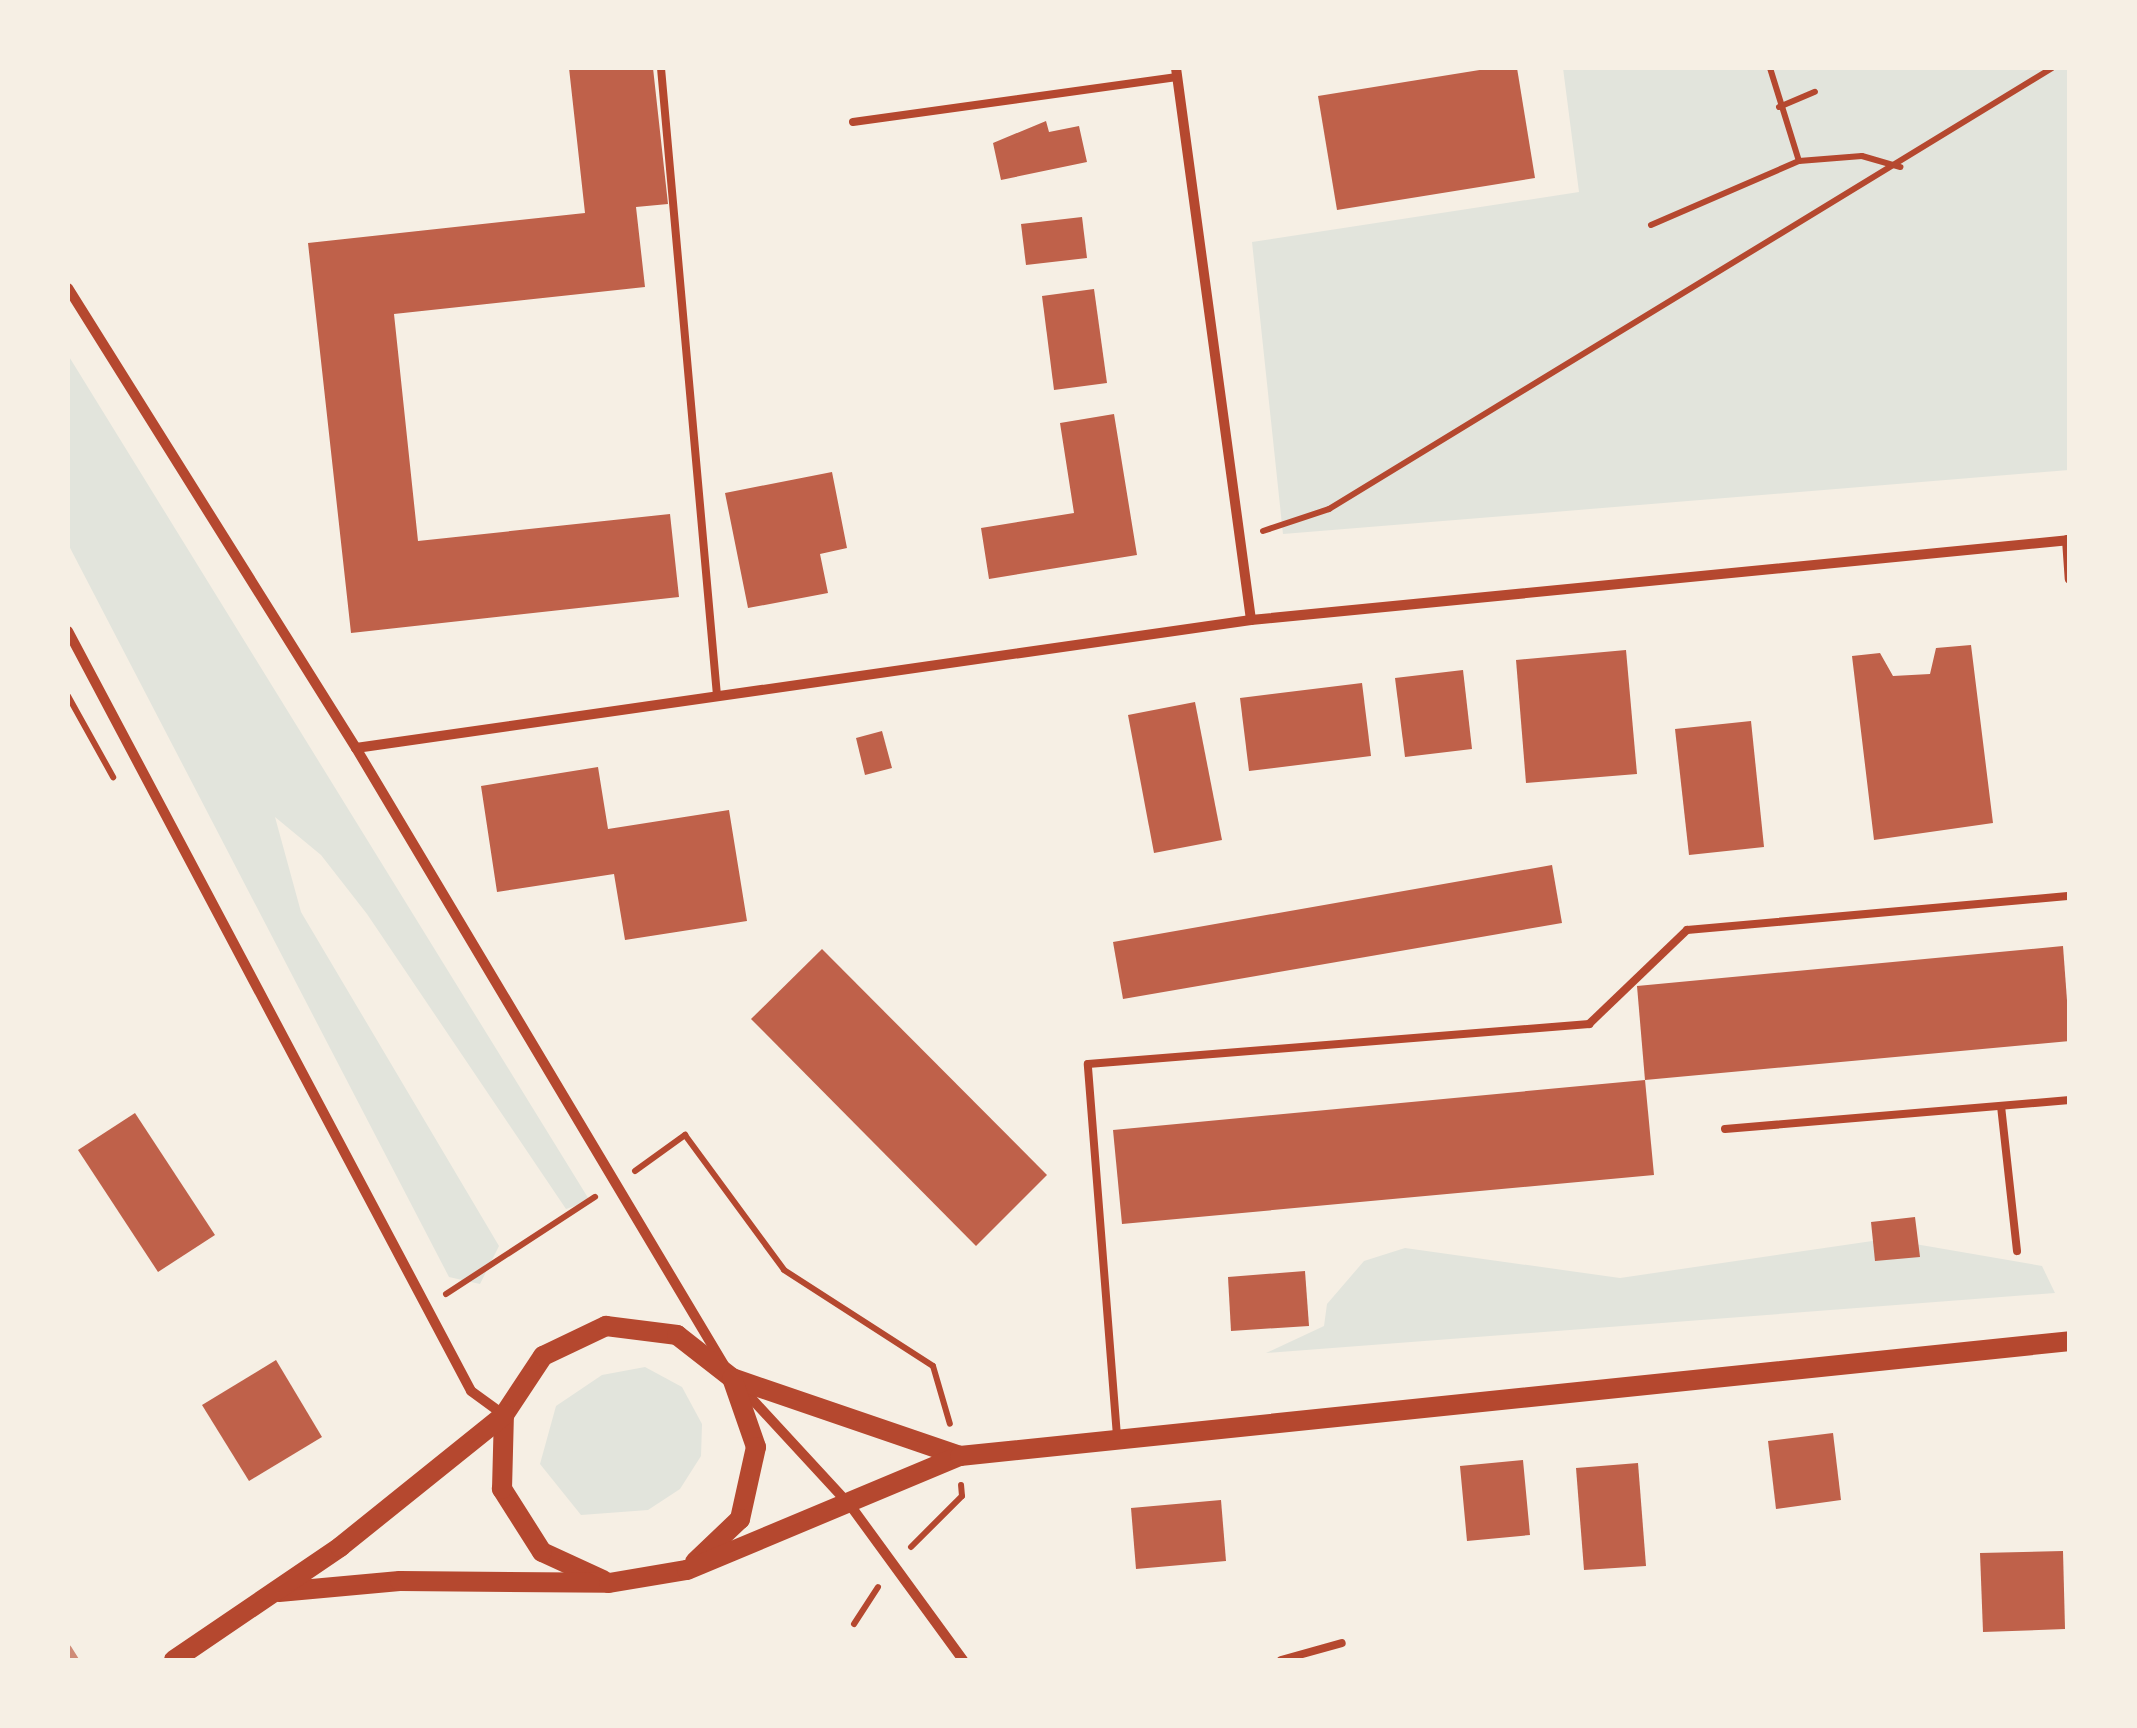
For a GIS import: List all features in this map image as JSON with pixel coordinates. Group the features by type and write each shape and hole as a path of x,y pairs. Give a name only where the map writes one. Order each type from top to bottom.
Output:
{"main road":[{"path":"174,1660 278,1592 504,1415 543,1356 606,1326 676,1334 732,1378 960,1456"},
{"path":"278,1592 400,1581 609,1582 687,1570 960,1456 1117,1436 2070,1340"},
{"path":"687,1570 740,1519 756,1447 732,1378"},
{"path":"504,1415 502,1489 542,1552 609,1582"}],"street":[{"path":"1176,72 1251,620"},
{"path":"68,288 356,748 732,1378 850,1505 962,1660"},
{"path":"356,748 1251,620 2068,540 2070,579"},
{"path":"68,632 472,1391 504,1415"}],"lane":[{"path":"662,68 717,696"},
{"path":"853,122 1176,72"},
{"path":"1117,1436 1088,1064 1588,1024 1687,930 2070,896"},
{"path":"1725,1129 2070,1100"},
{"path":"2002,1106 2017,1250"},
{"path":"1281,1660 1342,1643"}],"path":[{"path":"1770,68 1779,107 1799,161"},
{"path":"1241,546 1282,518 1329,509 1901,167 2052,68"},
{"path":"1779,107 1815,92"},
{"path":"1650,224 1799,161 1862,156 1901,167"},
{"path":"427,1306 685,1135 784,1270 933,1366 960,1456 962,1496 893,1564 854,1624"}],"shaded area":[{"path":"1563,68 2069,68 2069,470 1283,534 1252,242 1579,192"},
{"path":"68,355 590,1201 566,1209 367,914 321,855 275,817 301,912 499,1246 480,1284 449,1277 68,544"},
{"path":"1886,1239 2042,1266 2055,1293 1266,1353 1324,1326 1327,1304 1364,1261 1405,1248 1620,1278"},
{"path":"645,1367 682,1387 702,1424 701,1456 680,1489 648,1510 581,1515 540,1464 556,1406 602,1375"}],"building":[{"path":"569,68 653,68 668,204 636,207 645,287 394,314 418,541 670,514 679,597 351,633 308,243 585,213"},
{"path":"1492,68 1517,68 1535,178 1337,210 1318,96"},
{"path":"1046,121 1049,132 1079,126 1087,162 1001,180 993,143"},
{"path":"1082,217 1087,258 1026,265 1021,224"},
{"path":"1094,289 1107,383 1054,390 1042,296"},
{"path":"1114,414 1137,555 989,579 981,528 1074,513 1060,423"},
{"path":"832,472 847,548 820,554 828,593 748,608 725,493"},
{"path":"1971,645 1993,823 1874,840 1852,656 1880,653 1893,676 1930,674 1936,648"},
{"path":"1626,650 1637,774 1526,783 1516,660"},
{"path":"1463,670 1472,749 1405,757 1395,678"},
{"path":"1362,683 1371,756 1249,771 1240,698"},
{"path":"1195,702 1222,840 1154,853 1128,715"},
{"path":"1751,721 1764,847 1689,855 1675,729"},
{"path":"882,731 892,768 865,775 856,738"},
{"path":"598,767 608,829 729,810 747,921 625,940 614,874 497,892 481,786"},
{"path":"1552,865 1562,923 1123,999 1113,942"},
{"path":"2063,946 2070,1041 1645,1080 1637,986"},
{"path":"822,949 1047,1175 976,1246 751,1019"},
{"path":"1645,1080 1654,1175 1122,1224 1113,1130"},
{"path":"135,1113 215,1235 158,1272 78,1150"},
{"path":"1915,1217 1920,1257 1875,1261 1871,1222"},
{"path":"1305,1271 1309,1326 1231,1331 1228,1277"},
{"path":"276,1360 322,1437 249,1481 202,1405"},
{"path":"1833,1433 1841,1500 1776,1509 1768,1441"},
{"path":"1523,1460 1530,1535 1467,1541 1460,1466"},
{"path":"1638,1463 1646,1566 1584,1570 1576,1468"},
{"path":"1221,1500 1226,1561 1136,1569 1131,1508"},
{"path":"2063,1551 2065,1629 1983,1632 1980,1553"}],"railway":[{"path":"68,1649 75,1660"}]}
